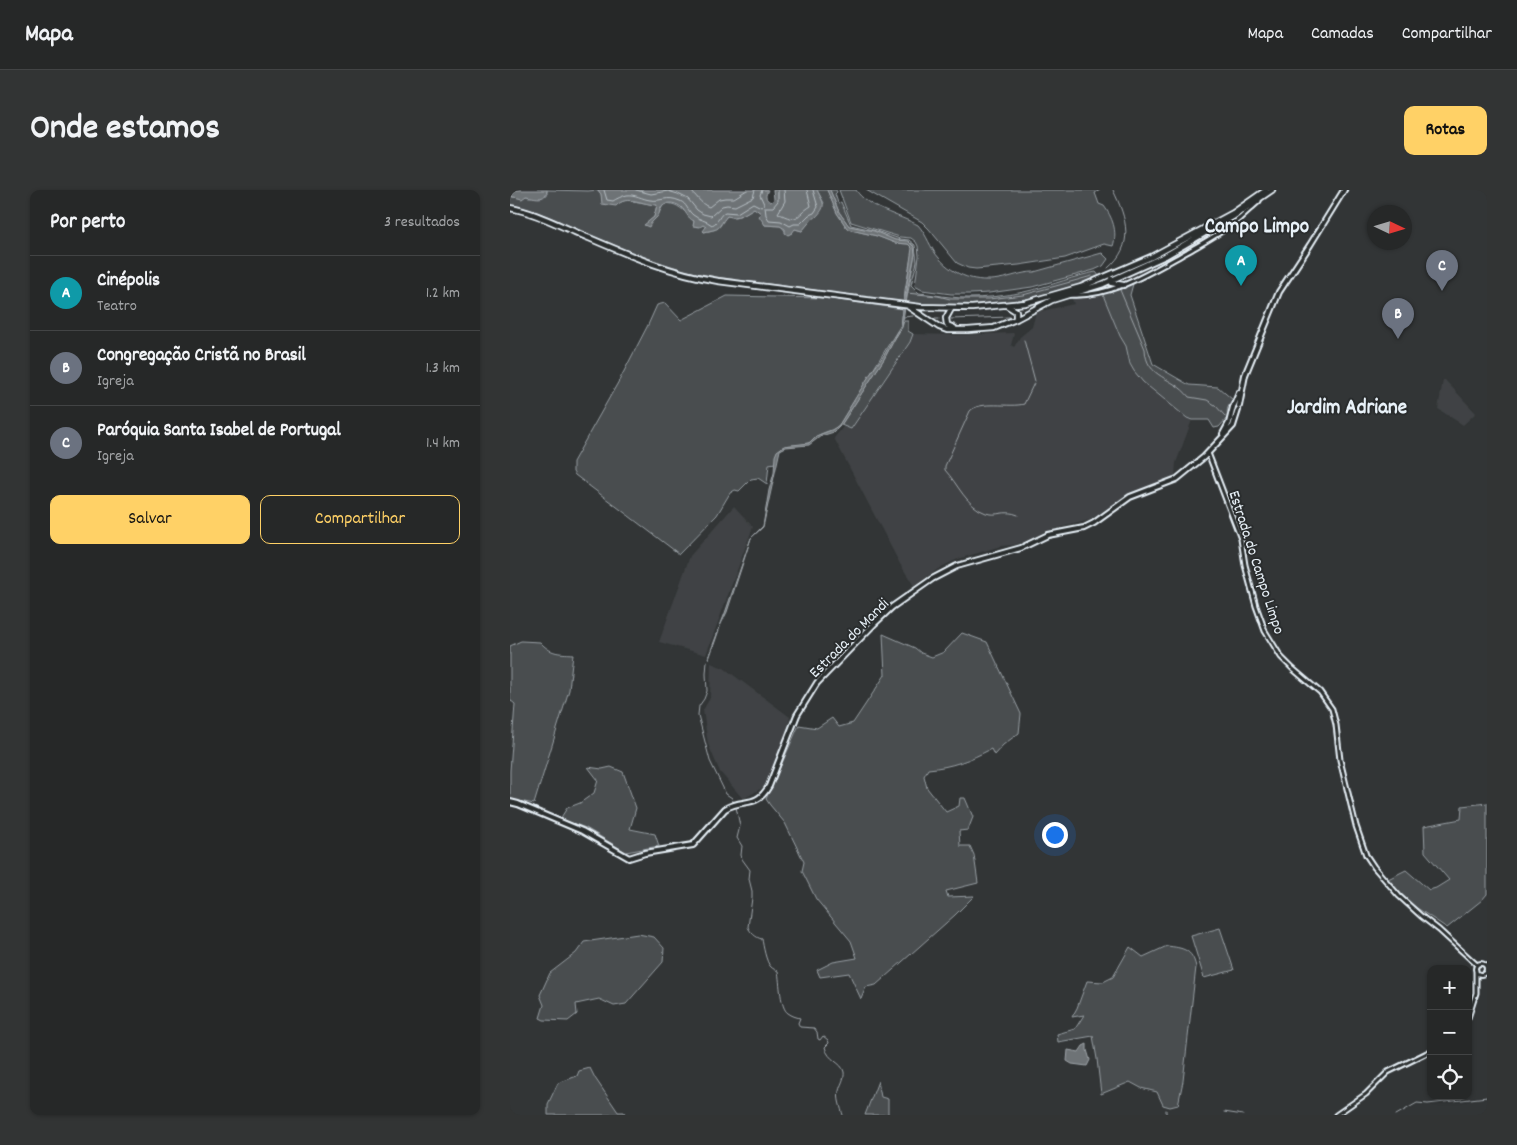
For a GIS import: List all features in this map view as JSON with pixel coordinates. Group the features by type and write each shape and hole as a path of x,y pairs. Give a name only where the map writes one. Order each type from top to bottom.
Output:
{"highway":[{"path":"510,208 540,217 660,267 690,276 905,305 951,309 1008,306 1082,287 1151,257 1232,213 1266,190"},
{"path":"905,305 939,327 947,330 994,328 1052,300 1145,266 1179,249 1234,216 1272,190"},
{"path":"1111,280 1117,272"},
{"path":"1111,280 1114,284 1123,284"},
{"path":"1008,306 1016,311 1016,319"},
{"path":"951,309 946,314 947,325 958,330"}],"main road":[{"name":"Estrada do Mandi","path":"510,802 567,825 630,858 645,853 692,845 725,809 732,805 760,798 769,786 797,716 823,676 892,607 932,579 964,563 1000,555 1048,535 1089,526 1130,497 1177,479 1208,453 1233,426 1239,408 1245,375 1279,292 1344,190"},
{"name":"Estrada do Mandi","path":"1218,442 1228,426 1242,389"},
{"path":"1234,406 1236,404 1239,408"}],"street":[{"path":"1068,295 1075,296 1100,292 1150,273 1239,219 1272,190"},
{"name":"Estrada do Campo Limpo","path":"1208,453 1241,539 1245,565 1265,631 1281,657 1293,670 1320,692 1332,710 1336,725 1340,760 1356,826 1366,855 1399,896 1477,965"},
{"path":"1471,1010 1476,993 1476,970 1477,965 1483,964 1487,970 1481,974 1476,970"},
{"path":"1336,1115 1366,1094 1388,1072 1427,1053"}],"shaded area":[{"path":"547,190 598,190 602,198 619,203 626,200 657,205 654,217 647,223 650,224 664,204 673,204 681,208 694,221 694,226 703,225 707,227 704,232 718,228 727,216 738,216 754,208 761,213 765,225 781,226 786,232 795,229 802,231 824,203 817,190 827,190 837,213 847,228 895,243 908,244 913,248 904,302 699,274 648,258 529,209 510,205 510,196 529,197 547,195"},
{"path":"830,190 836,190 835,194 838,203 841,202 851,225 909,240 915,245 917,262 911,285 919,293 959,298 991,297 1040,288 1096,272 1100,277 1052,293 1005,302 957,305 906,303 915,254 913,244 895,240 874,231 849,226 839,212"},
{"path":"839,190 856,190 875,206 918,225 936,254 945,264 966,277 982,280 1003,278 1034,272 1102,253 1108,259 1103,266 1094,270 1032,287 970,294 951,294 922,290 915,286 919,256 916,242 911,238 900,237 851,222"},
{"path":"866,190 1100,190 1095,193 1099,204 1104,206 1112,220 1115,235 1113,246 1104,244 1065,258 1019,265 968,268 957,263 922,222"},
{"path":"1129,284 1133,284 1130,295 1153,364 1189,385 1218,387 1233,400 1228,408 1228,417 1219,427 1214,428 1209,420 1192,420 1187,418 1143,382 1134,371 1130,364 1126,346 1103,295 1103,293 1121,289"},
{"path":"1103,293 1120,336 1127,346 1130,364 1187,418 1192,420 1176,463 1175,475 1130,493 1090,520 1047,531 1014,545 1001,546 958,559 941,567 914,586 900,564 834,438 844,426 851,429 910,342 913,334 1013,333 1011,345 1014,347 1020,337 1032,327 1036,312 1074,304 1072,299"},
{"path":"727,296 824,298 903,309 901,325 839,425 809,442 782,447 776,455 775,463 769,464 767,484 758,478 751,479 739,491 735,490 730,493 717,515 679,554 575,475 573,472 573,462 620,379 657,305 665,303 681,320"},
{"path":"904,321 908,321 908,331 913,334 910,342 851,429 841,425 884,359"},
{"path":"1443,380 1476,413 1463,425 1438,409"},
{"path":"734,506 753,527 706,655 659,642 690,556"},
{"path":"962,633 987,642 1021,714 1019,733 1003,745 994,755 991,749 961,762 945,767 928,769 924,776 927,788 946,812 959,806 960,798 965,798 973,817 968,830 959,831 960,846 970,846 974,855 978,883 946,891 948,897 974,896 876,985 866,987 861,999 849,973 820,977 817,970 833,962 857,958 851,941 816,899 802,871 804,862 785,823 766,799 799,725 817,728 832,718 839,727 853,723 885,675 883,634 932,657 944,652"},
{"path":"521,641 540,642 551,651 573,654 569,690 534,804 510,799 515,704 510,700 510,646"},
{"path":"711,663 724,668 790,717 787,732 764,787 743,799 720,772 708,744 703,710 710,698"},
{"path":"588,767 602,769 611,767 623,772 636,808 630,829 655,834 659,846 626,852 586,828 560,819 567,808 580,803 594,793 598,780"},
{"path":"1487,803 1487,894 1447,928 1408,902 1388,879 1406,870 1429,890 1449,880 1425,852 1424,826 1461,819 1462,806"},
{"path":"1220,928 1234,970 1204,978 1191,936"},
{"path":"638,934 654,937 664,948 663,962 626,1004 614,1006 599,999 576,1004 577,1014 568,1021 544,1020 540,1018 544,1005 540,995 550,973 576,953 584,942"},
{"path":"1167,946 1189,953 1196,967 1183,1081 1178,1105 1170,1107 1163,1105 1157,1092 1141,1088 1130,1082 1101,1094 1093,1036 1058,1042 1057,1034 1075,1029 1084,1015 1072,1017 1087,981 1103,982 1113,977 1130,947 1143,957"},
{"path":"590,1068 618,1112 624,1112 625,1115 548,1115 548,1104 558,1083 577,1076 579,1071"},
{"path":"878,1081 881,1097 888,1099 888,1115 865,1115"}],"water":[{"path":"510,190 547,190 546,194 542,197 526,196 522,199 510,196"},
{"path":"598,190 768,190 766,197 771,202 774,199 773,190 817,190 823,208 802,231 795,229 788,235 785,233 785,229 780,226 765,225 759,216 761,213 754,208 738,216 727,216 718,228 704,232 706,227 703,225 700,227 693,226 694,221 681,207 672,203 660,209 659,214 649,227 644,225 654,217 657,205 630,200 616,206 602,204 601,194"},
{"path":"827,190 830,190 839,212 849,226 874,231 895,240 908,241 914,247 915,254 902,327 884,359 841,425 834,432 821,436 809,445 786,447 780,450 763,527 751,538 763,526 777,451 784,446 809,443 816,436 839,425 901,325 912,248 908,244 895,243 847,228 837,213"},
{"path":"751,538 727,612 709,659 708,658"},
{"path":"1087,1044 1090,1060 1087,1066 1072,1064 1067,1061 1068,1050 1079,1052"}],"waterway":[{"path":"1108,268 1117,259 1122,250 1126,231 1122,211 1113,190"},
{"path":"906,293 950,299 989,299 1023,295 1092,276"},
{"path":"1120,290 1145,349 1150,366 1155,372 1183,390 1189,397 1207,400 1215,405 1225,416"},
{"path":"904,317 913,316"},
{"path":"951,319 1010,317"},
{"path":"933,319 939,319"},
{"path":"1018,515 1013,513 990,514 979,510 963,494 945,470 945,466 970,411 988,405 1024,404 1035,381 1024,340"},
{"path":"707,661 707,691 699,706 698,715 710,761 726,794 733,801"},
{"path":"736,807 740,826 737,838 742,846 742,859 750,870 749,879 752,898 748,927 750,931 762,939 769,965 778,971 785,1010 791,1015 800,1018 798,1023 800,1027 814,1028 818,1039 820,1040 823,1036 828,1040 829,1043 825,1047 827,1052 843,1069 844,1077 838,1097 843,1115"},
{"path":"1396,1115 1417,1103 1428,1104 1487,1097"},
{"path":"1166,1110 1166,1115"},
{"path":"1224,1112 1243,1115"}],"place":[{"name":"Cinépolis","path":"1241,286"},
{"name":"Paróquia Santa Isabel de Portugal","path":"1442,291"},
{"name":"Congregação Cristã no Brasil","path":"1398,339"}],"district":[{"name":"Campo Limpo","path":"1257,225"},
{"name":"Jardim Adriane","path":"1347,406"}]}
